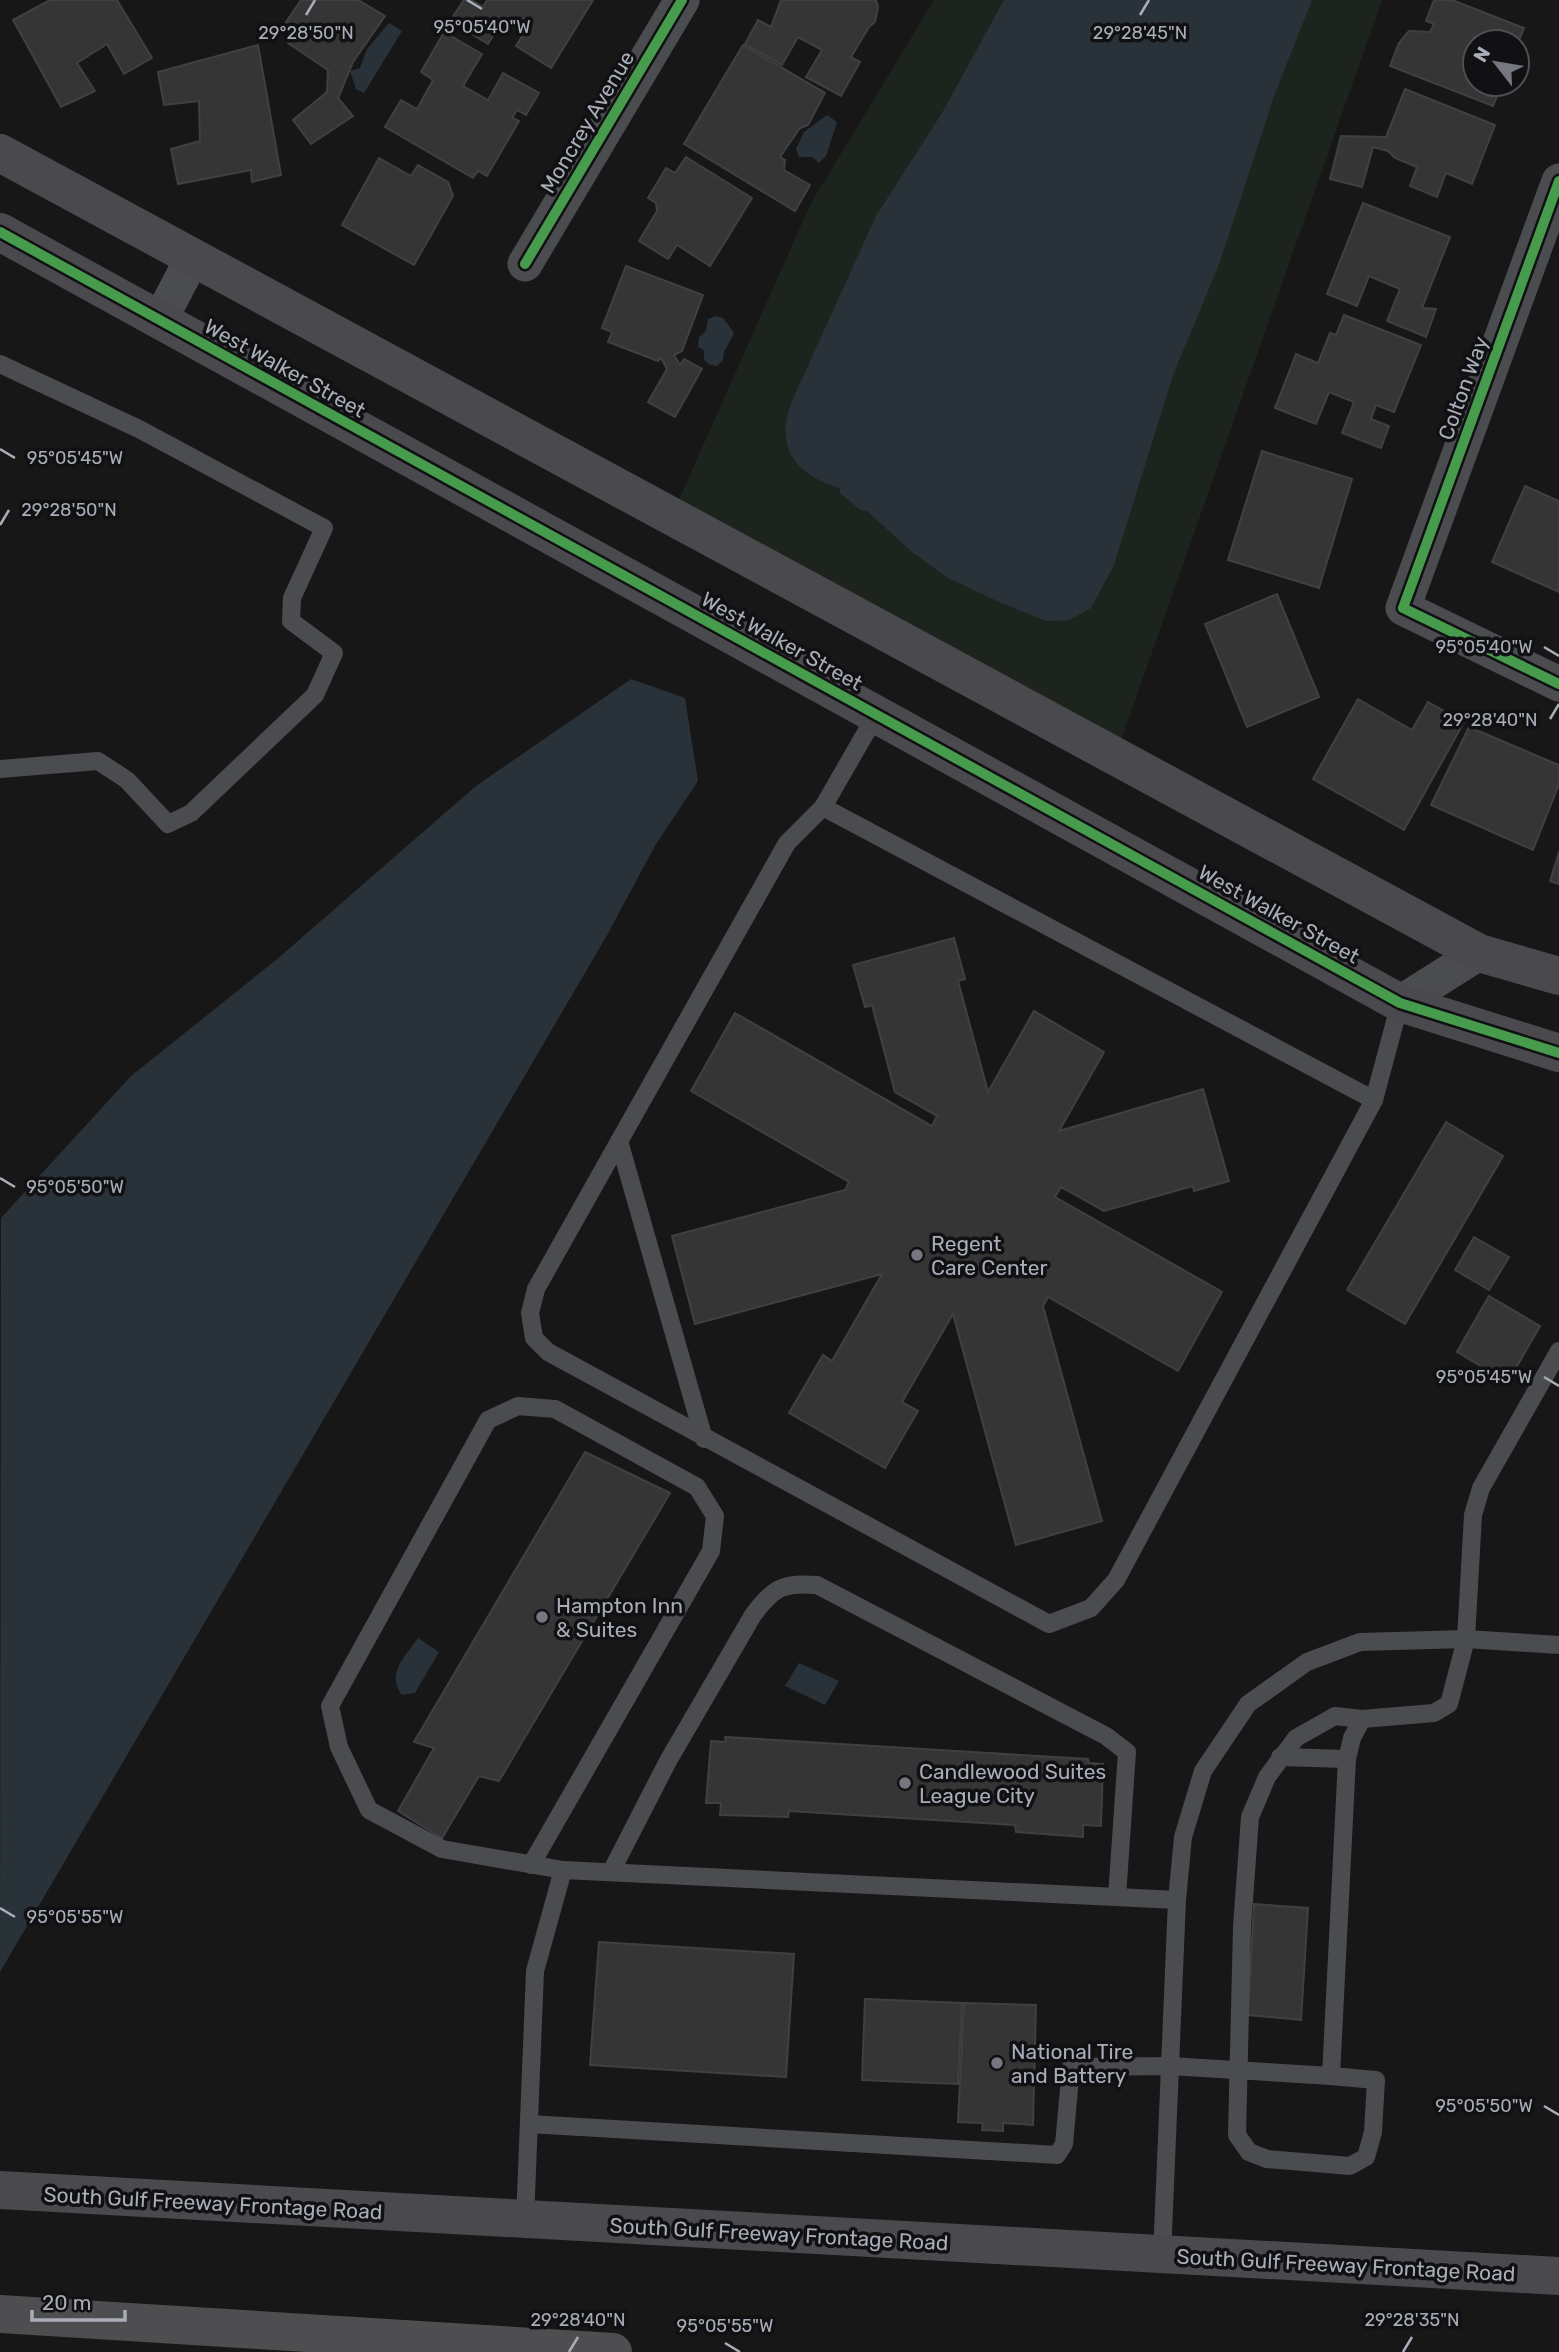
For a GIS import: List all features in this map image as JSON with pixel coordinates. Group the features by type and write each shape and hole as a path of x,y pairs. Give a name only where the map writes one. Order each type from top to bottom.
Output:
{"highway":[{"path":"0,2314 613,2352"}],"street":[{"name":"Moncrey Avenue","path":"525,264 682,0"},
{"path":"0,153 1479,953 1559,976"},
{"name":"Colton Way","path":"1559,181 1403,608 1559,684"},
{"name":"West Walker Street","path":"0,232 1400,1003 1559,1052"},
{"path":"160,320 193,257"},
{"path":"1400,1003 1479,953"},
{"name":"South Gulf Freeway Frontage Road","path":"0,2190 1559,2276"}],"lane":[{"path":"0,364 139,429 324,528 292,598 291,621 334,653 315,695 191,813 168,824 127,780 98,761 0,769"},
{"path":"876,715 823,807 788,843 536,1289 530,1313 534,1338 548,1352 704,1438 1049,1624 1091,1608 1116,1580 1374,1100 1400,1003"},
{"path":"823,807 1374,1100"},
{"path":"619,1141 704,1438"},
{"path":"529,2124 1057,2155 1064,2144 1071,2067 1170,2066 1239,2070 1331,2076 1376,2080 1373,2132 1366,2157 1349,2166 1267,2159 1249,2152 1237,2136 1239,2070 1242,1927 1250,1817 1258,1794 1280,1757 1296,1738 1335,1716 1362,1719 1434,1713 1449,1703 1466,1639 1473,1515 1481,1488 1559,1352"},
{"path":"531,1865 711,1551 715,1516 696,1488 685,1481 555,1409 518,1406 488,1420 330,1706 339,1747 369,1810 442,1849 531,1865 563,1870 1177,1900"},
{"path":"611,1872 668,1761 753,1615 768,1594 793,1583 817,1585 1106,1736 1127,1752 1117,1897"},
{"path":"1162,2256 1177,1900 1183,1837 1203,1771 1248,1704 1307,1662 1360,1642 1466,1639 1559,1645"},
{"path":"1331,2076 1347,1759 1352,1738 1362,1719"},
{"path":"1280,1757 1347,1759"},
{"path":"525,2220 535,1971 563,1870"}],"shaded area":[{"path":"934,0 1382,0 1120,743 677,504 811,203"},
{"path":"1004,0 1312,0 1274,96 1220,262 1173,375 1114,565 1091,608 1069,620 1046,621 948,578 912,552 867,511 862,511 840,493 840,488 824,482 800,467 787,445 787,417 792,401 876,216 942,113"},
{"path":"389,23 402,31 364,93 356,89 350,71 360,68 367,49"},
{"path":"827,115 837,122 826,156 819,163 812,157 799,157 796,149 804,132"},
{"path":"716,316 723,318 734,333 723,360 717,366 704,360 704,350 698,347 699,337 706,331 708,319"},
{"path":"631,679 685,698 698,781 656,844 606,937 0,1972 1,1218 131,1076 276,960 476,786"},
{"path":"418,1638 439,1652 415,1693 402,1695 396,1679 397,1672"},
{"path":"799,1663 839,1681 825,1705 785,1686"}],"building":[{"path":"50,0 117,0 152,58 124,74 107,44 77,63 95,91 61,107 13,20"},
{"path":"301,0 358,0 385,16 353,62 338,98 353,116 311,144 293,120 327,92 328,70 288,43 293,36 282,28"},
{"path":"464,0 471,0 483,7 487,0 593,0 551,68 516,46 524,33 503,20 488,44 450,21"},
{"path":"781,0 876,0 878,7 875,22 869,27 851,57 860,62 841,96 806,77 822,50 798,37 782,65 745,44 758,20 771,27"},
{"path":"1434,0 1452,0 1524,28 1461,28 1461,94 1390,66 1399,43 1409,31 1430,32 1434,24 1426,21"},
{"path":"444,32 482,54 463,86 488,100 503,73 539,93 526,115 517,110 512,118 519,121 487,176 478,171 473,178 385,127 401,100 417,109 433,80 421,72"},
{"path":"258,45 281,175 252,182 251,170 178,184 171,149 200,141 199,101 164,105 158,72"},
{"path":"743,45 825,93 808,125 800,128 780,157 785,160 784,170 810,185 795,211 684,144"},
{"path":"1405,89 1495,125 1472,184 1446,173 1437,197 1410,186 1417,167 1395,158 1388,151 1373,147 1362,187 1330,179 1341,136 1386,137"},
{"path":"1472,98 1496,98 1493,106"},
{"path":"686,157 752,198 710,266 677,245 668,259 639,241 657,211 656,203 648,198 666,168 675,173"},
{"path":"379,158 411,176 418,165 448,182 453,196 414,265 342,225"},
{"path":"1363,203 1450,237 1422,308 1436,309 1426,337 1387,321 1400,289 1369,276 1357,306 1327,294"},
{"path":"626,266 703,295 682,351 674,355 680,365 684,359 702,369 675,417 648,402 667,369 661,358 658,361 608,342 612,332 602,328"},
{"path":"1344,315 1421,345 1394,412 1376,405 1371,419 1389,426 1381,448 1342,433 1354,402 1329,392 1316,424 1275,408 1296,354 1318,363 1330,333 1336,335"},
{"path":"1262,451 1352,479 1319,588 1228,560"},
{"path":"1525,486 1559,501 1559,592 1492,562"},
{"path":"1277,594 1319,697 1247,727 1205,624"},
{"path":"1358,699 1412,730 1428,702 1464,722 1404,830 1313,779"},
{"path":"1469,727 1559,765 1559,784 1533,850 1431,805"},
{"path":"1559,852 1559,884 1550,881"},
{"name":"Regent Care Center","path":"954,938 965,979 958,981 988,1092 1034,1011 1104,1052 1059,1131 1203,1089 1229,1181 1194,1191 1193,1186 1104,1211 1061,1187 1055,1197 1222,1292 1178,1371 1048,1297 1043,1306 1102,1521 1016,1545 953,1314 902,1402 918,1411 885,1468 789,1413 823,1355 832,1361 882,1274 695,1324 672,1236 845,1190 849,1182 691,1091 735,1013 932,1126 937,1116 895,1092 872,1005 865,1007 853,965"},
{"path":"1446,1122 1503,1156 1405,1324 1347,1290"},
{"path":"1474,1237 1509,1257 1489,1290 1455,1270"},
{"path":"1489,1296 1540,1326 1508,1382 1457,1352"},
{"name":"Hampton Inn & Suites","path":"585,1452 670,1493 499,1781 479,1776 442,1838 398,1811 434,1748 414,1742"},
{"name":"Candlewood Suites League City","path":"725,1737 1088,1759 1089,1763 1103,1764 1101,1826 1083,1825 1083,1837 1016,1832 1015,1825 789,1811 788,1817 720,1815 721,1803 706,1803 711,1741 726,1742"},
{"path":"1254,1904 1308,1908 1301,2020 1248,2015"},
{"path":"599,1942 794,1954 786,2077 590,2065"},
{"path":"865,1999 962,2003 958,2084 862,2080"},
{"name":"National Tire and Battery","path":"964,2003 1036,2005 1033,2125 1003,2123 1003,2131 982,2130 983,2123 958,2122"}],"cycle path":[{"path":"525,264 682,0"},
{"path":"1559,181 1403,608 1559,684"},
{"path":"0,232 1400,1003 1559,1053"}],"place":[{"name":"Regent Care Center","path":"917,1255"},
{"name":"Hampton Inn & Suites","path":"542,1617"},
{"name":"Candlewood Suites League City","path":"905,1783"},
{"name":"National Tire and Battery","path":"997,2063"}]}
